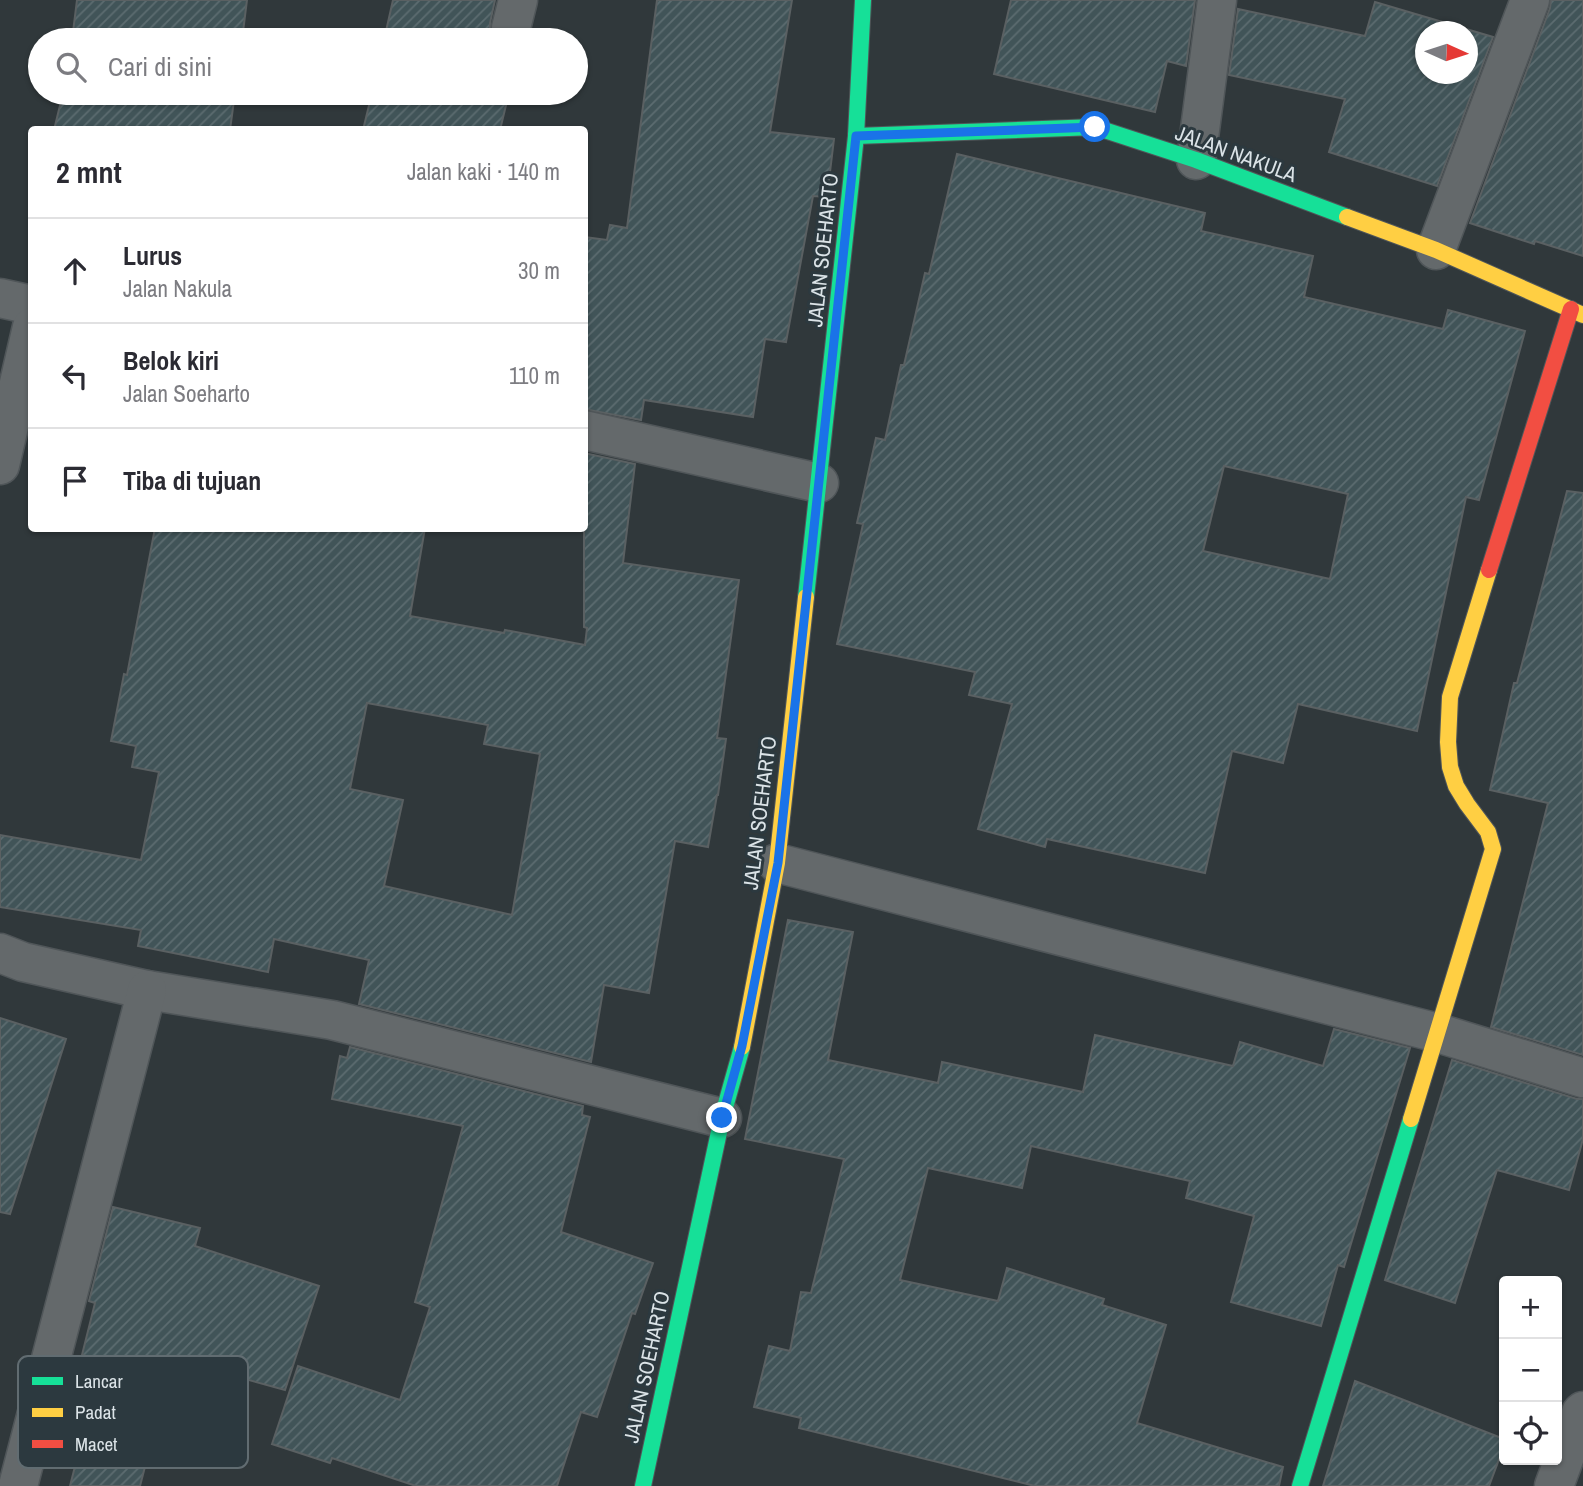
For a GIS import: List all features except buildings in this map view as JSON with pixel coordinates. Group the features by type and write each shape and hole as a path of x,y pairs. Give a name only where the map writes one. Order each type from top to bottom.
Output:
{"street":[{"name":"JALAN SOEHARTO","path":"643,1486 722,1118 742,1046 778,863 856,136 863,0"},
{"path":"1196,160 1217,0"},
{"path":"1436,250 1530,0"},
{"name":"JALAN NAKULA","path":"856,136 1095,127 1196,160 1436,250 1577,312"},
{"path":"0,298 28,304"},
{"path":"1300,1486 1493,849 1488,832 1454,783 1447,719 1450,697 1577,312"},
{"path":"0,465 28,344"},
{"path":"588,431 819,483"},
{"path":"778,863 1438,1033 1583,1078"},
{"path":"0,953 23,962 147,990 332,1020 722,1118"},
{"path":"52,1356 147,990"},
{"path":"1554,1486 1583,1411"},
{"path":"18,1486 23,1468"}],"traffic: fast":[{"path":"806,597 856,136 863,0"},
{"path":"856,136 1095,127 1196,160 1347,217"},
{"path":"643,1486 722,1118 742,1047"},
{"path":"1300,1486 1411,1119"}],"traffic: slow":[{"path":"1347,217 1436,250 1583,315"},
{"path":"1411,1119 1493,849 1488,832 1456,786 1450,767 1448,742 1450,697 1489,570"},
{"path":"742,1047 777,863 806,597"}],"traffic: jam":[{"path":"1489,570 1571,309"}],"route":[{"path":"722,1118 742,1046 778,863 856,136 1095,127"}]}
